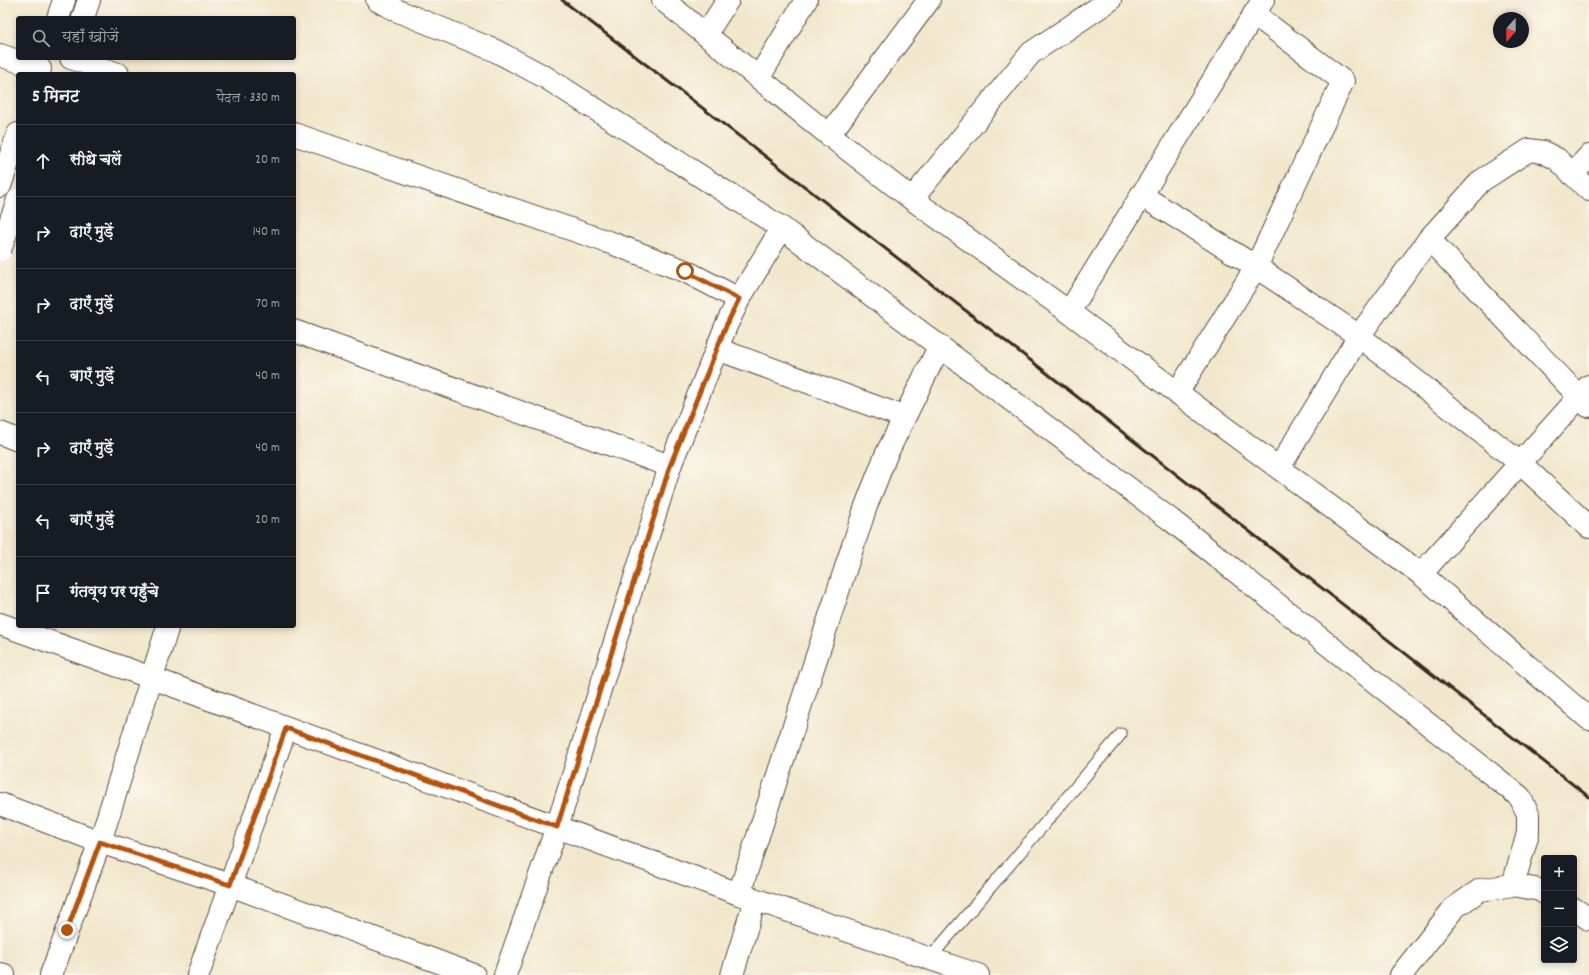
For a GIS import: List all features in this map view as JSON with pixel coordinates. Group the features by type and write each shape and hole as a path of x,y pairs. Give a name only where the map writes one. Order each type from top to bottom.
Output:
{"street":[{"path":"59,16 64,0"},
{"path":"84,16 89,0"},
{"path":"377,0 398,11 494,50 545,77 782,228 1171,520 1520,797 1528,814 1528,833 1513,885"},
{"path":"664,0 829,135 912,199 1069,312 1421,574 1589,719"},
{"path":"706,34 728,0"},
{"path":"759,77 806,0"},
{"path":"829,135 929,0"},
{"path":"912,199 1031,53 1110,0"},
{"path":"1069,312 1259,7 1343,80 1256,267 1178,393"},
{"path":"0,55 16,60"},
{"path":"17,60 41,67"},
{"path":"64,72 69,60"},
{"path":"76,60 112,72"},
{"path":"296,135 614,244 685,271 739,299"},
{"path":"0,186 4,164 16,138"},
{"path":"1279,468 1358,336 1429,239 1481,181 1529,150 1543,152 1557,159 1589,190"},
{"path":"1572,174 1589,156"},
{"path":"1141,195 1256,267 1358,336 1519,462 1589,527"},
{"path":"0,250 16,206"},
{"path":"0,226 16,231"},
{"path":"505,975 557,827 670,466 717,349 739,299 782,228"},
{"path":"1421,574 1519,462 1586,396 1429,239"},
{"path":"296,332 670,466"},
{"path":"732,975 747,897 866,506 886,455 939,347"},
{"path":"717,349 904,417"},
{"path":"0,433 16,439"},
{"path":"0,624 152,678 747,897 901,950 927,967 978,975"},
{"path":"51,975 100,842 167,628"},
{"path":"198,975 286,728"},
{"path":"0,804 100,842 230,885 474,975"},
{"path":"1402,975 1454,908 1480,890 1513,885 1541,891"},
{"path":"1577,911 1589,919"},
{"path":"0,974 4,975"}],"lane":[{"path":"927,967 1121,734"}],"railway":[{"path":"562,0 1034,363 1589,797"}],"route":[{"path":"67,930 100,842 230,885 286,728 557,827 670,466 726,326 739,299 685,271"}]}
